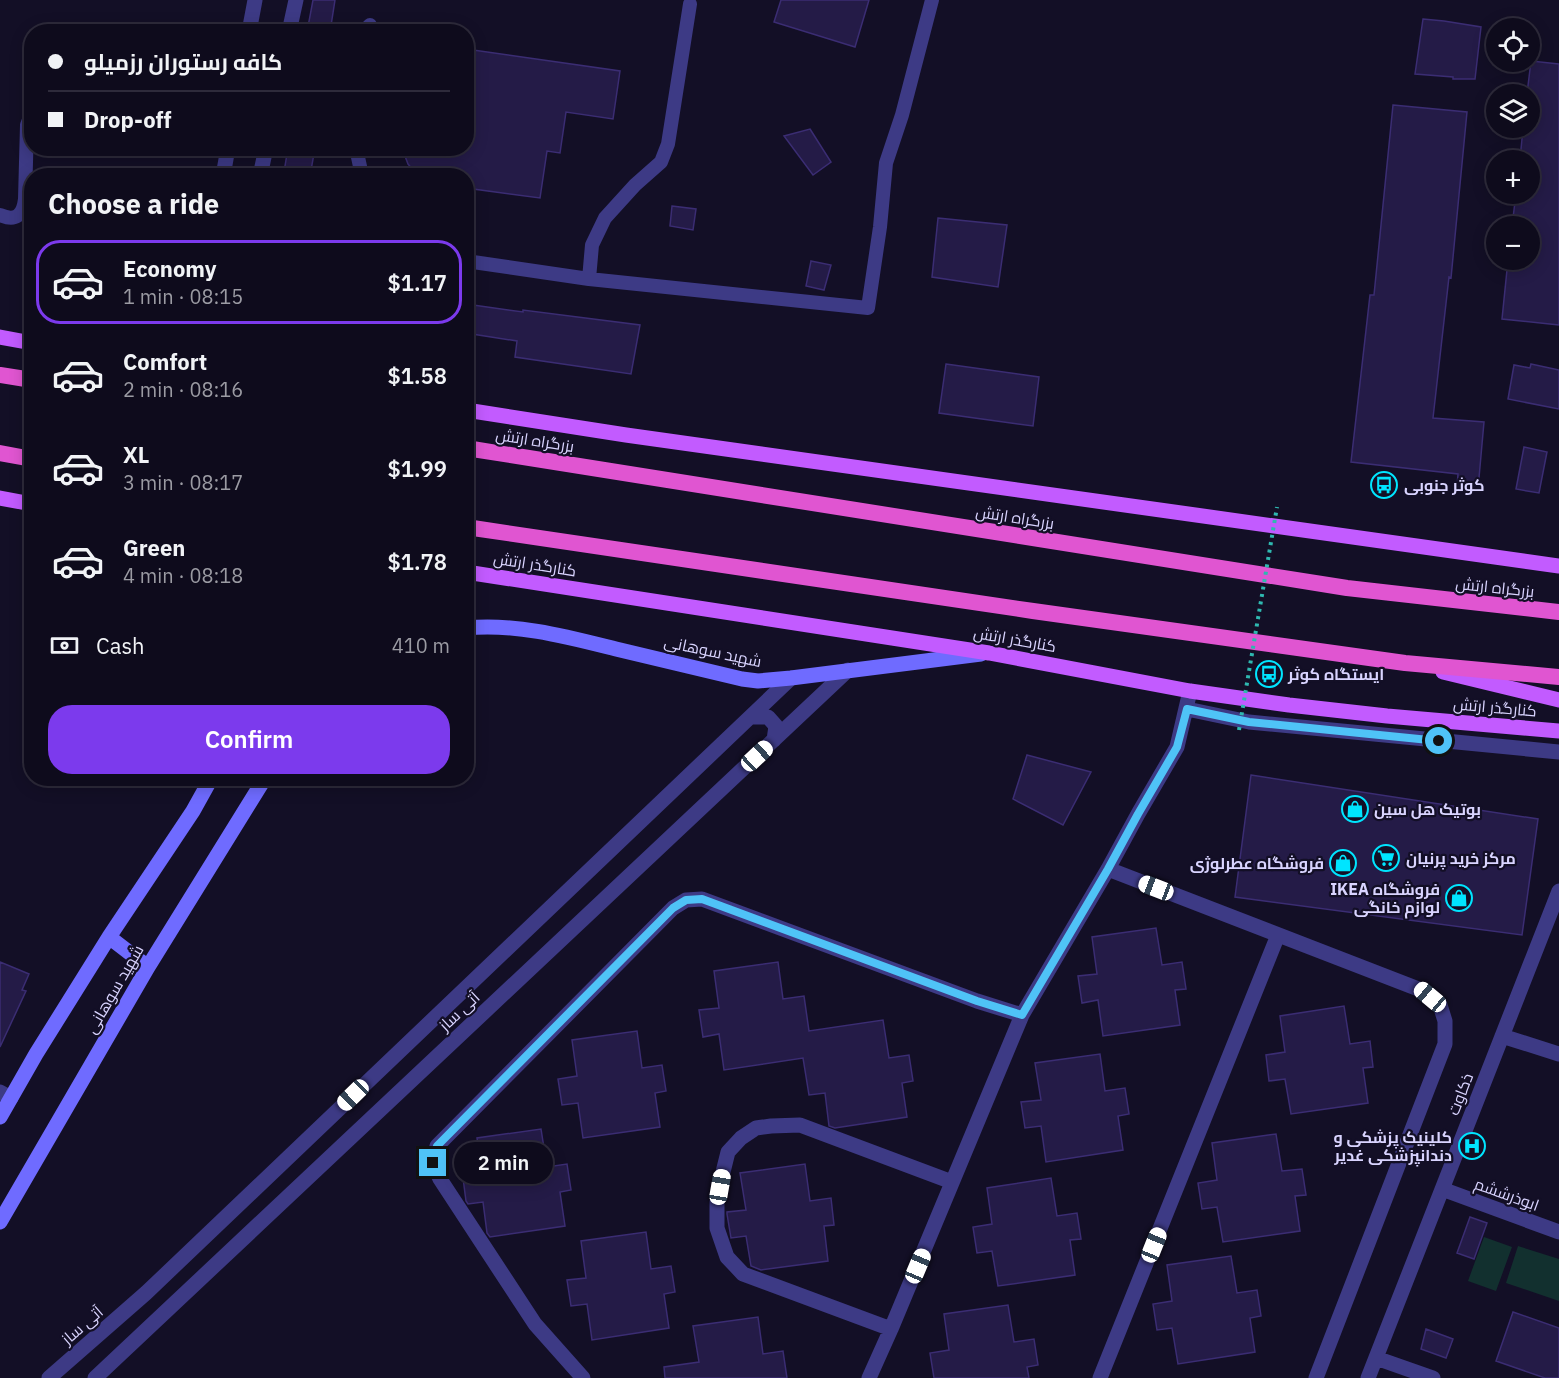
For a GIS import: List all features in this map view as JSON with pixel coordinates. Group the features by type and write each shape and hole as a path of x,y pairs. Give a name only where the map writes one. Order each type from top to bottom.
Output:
{"highway":[{"path":"0,375 24,379"},
{"name":"بزرگراه ارتش","path":"474,449 1347,588 1559,612"},
{"path":"0,453 24,458"},
{"path":"474,527 1022,610 1405,663 1559,677"}],"main road":[{"path":"0,337 24,341"},
{"path":"474,411 626,435 1559,566"},
{"path":"0,498 24,502"},
{"name":"کنارگذر ارتش","path":"474,573 989,652 1190,691 1387,716 1559,731"},
{"name":"شهید سوهانی","path":"474,628 508,627 547,634 758,681 989,652"},
{"path":"1405,663 1559,700"},
{"name":"شهید سوهانی","path":"0,1118 6,1095 36,1054 207,786"},
{"name":"شهید سوهانی","path":"0,1222 148,967 260,786"},
{"path":"109,937 148,967"}],"street":[{"path":"250,24 255,0"},
{"path":"291,24 296,0"},
{"name":"آتی ساز","path":"95,1378 848,670"},
{"name":"آتی ساز","path":"49,1378 146,1293 791,678"},
{"path":"868,1378 891,1329 1022,1015 1177,747 1190,691"},
{"path":"1187,709 1249,722 1559,752"},
{"path":"751,717 768,717 776,726 774,740"},
{"path":"1108,869 1421,990 1440,1005 1445,1022 1445,1044 1316,1378"},
{"name":"ذکاوت","path":"1368,1378 1559,891"},
{"path":"583,1378 536,1324 440,1179 433,1163 437,1146 673,908 686,900 702,899 977,1001 1022,1015"},
{"path":"1100,1378 1278,934"},
{"path":"1502,1036 1559,1054"},
{"path":"891,1329 743,1274 732,1263 727,1257 717,1228 717,1202 728,1152 741,1138 756,1128 800,1125 952,1182"},
{"name":"ابوذرششم","path":"1442,1189 1559,1232"},
{"path":"146,1293 165,1313"},
{"path":"1376,1358 1433,1378"}],"lane":[{"path":"474,262 589,279 868,308 880,227 886,163 902,115 932,0"},
{"path":"589,279 592,245 605,218 635,185 661,162 668,144 690,4"},
{"path":"0,216 9,219 18,216 24,208"}],"path":[{"path":"1239,730 1277,507"}],"green space":[{"path":"1484,1237 1512,1247 1496,1291 1468,1281"},
{"path":"1518,1246 1559,1259 1559,1301 1506,1283"}],"building":[{"path":"313,0 335,0 331,24 308,24"},
{"path":"781,0 869,0 855,47 774,22"},
{"path":"1423,19 1481,27 1475,79 1453,79 1453,77 1415,74"},
{"path":"474,50 620,71 613,119 566,112 560,153 547,151 540,198 474,189 474,168 411,168 405,156 474,156"},
{"path":"1540,62 1559,64 1559,325 1502,319 1507,270 1540,270 1540,216 1513,216 1515,204 1540,204 1540,150 1521,150 1522,138 1540,138 1540,84 1528,84 1530,72 1540,72"},
{"path":"1393,105 1467,112 1451,278 1449,277 1433,418 1484,422 1478,489 1457,487 1458,474 1351,462 1370,295 1374,295"},
{"path":"810,129 831,162 813,175 784,136"},
{"path":"287,156 314,156 311,168 285,168"},
{"path":"672,206 696,209 693,230 670,226"},
{"path":"938,218 1007,225 998,287 932,277"},
{"path":"811,261 831,265 824,290 806,286"},
{"path":"474,305 640,325 631,374 515,357 517,341 474,334"},
{"path":"946,364 1039,377 1033,426 939,413"},
{"path":"1531,364 1559,370 1559,409 1508,399 1514,365 1530,368"},
{"path":"1524,447 1547,452 1539,493 1516,489"},
{"path":"1027,755 1091,772 1063,825 1013,799"},
{"name":"مرکز خرید پرنیان","path":"1251,775 1538,819 1522,935 1235,897"},
{"path":"1156,928 1162,965 1182,962 1186,989 1175,990 1180,1025 1103,1036 1098,1000 1082,1003 1078,976 1097,974 1092,937"},
{"path":"0,962 29,974 22,990 26,991 0,1047"},
{"path":"778,962 783,999 804,996 809,1031 883,1020 889,1058 909,1055 913,1081 902,1083 907,1117 835,1128 829,1126 825,1093 809,1095 803,1058 724,1070 719,1034 703,1037 699,1010 719,1008 714,971"},
{"path":"1344,1006 1350,1044 1370,1041 1373,1067 1363,1068 1368,1103 1291,1114 1285,1079 1269,1081 1266,1055 1285,1052 1280,1016"},
{"path":"637,1031 642,1068 662,1065 666,1091 655,1093 660,1127 583,1138 578,1103 562,1105 558,1079 577,1076 572,1040"},
{"path":"1100,1054 1105,1091 1125,1088 1129,1114 1118,1116 1123,1150 1046,1162 1041,1126 1025,1128 1021,1102 1041,1100 1035,1063"},
{"path":"541,1129 547,1167 567,1164 571,1190 560,1192 565,1226 490,1237 487,1233 483,1202 468,1204 466,1201 463,1178 482,1175 477,1138"},
{"path":"1276,1134 1282,1171 1302,1169 1306,1195 1295,1196 1300,1231 1223,1242 1217,1207 1202,1209 1198,1183 1217,1180 1212,1143"},
{"path":"805,1164 810,1201 831,1198 834,1225 824,1226 828,1261 761,1270 751,1266 746,1236 731,1238 727,1214 727,1212 746,1210 740,1173"},
{"path":"1051,1178 1057,1216 1077,1213 1081,1239 1070,1240 1075,1275 998,1286 992,1251 977,1253 973,1227 992,1224 987,1188"},
{"path":"1470,1217 1487,1223 1474,1259 1457,1253"},
{"path":"646,1232 651,1269 671,1266 675,1292 664,1294 669,1328 592,1340 587,1304 571,1306 567,1280 586,1278 581,1241"},
{"path":"1231,1256 1237,1293 1257,1290 1261,1316 1250,1318 1255,1352 1178,1364 1172,1328 1157,1330 1153,1304 1172,1301 1167,1265"},
{"path":"1008,1305 1014,1342 1034,1339 1038,1365 1027,1367 1029,1378 934,1378 930,1353 949,1350 944,1314"},
{"path":"1513,1312 1559,1328 1559,1378 1545,1378 1496,1361"},
{"path":"758,1317 763,1354 783,1351 787,1378 665,1378 664,1367 699,1362 693,1326"},
{"path":"1426,1329 1453,1339 1446,1358 1421,1349"}],"place":[{"name":"کوثر جنوبی","path":"1384,485"},
{"name":"ایستگاه کوثر","path":"1269,674"},
{"name":"بوتیک هل سین","path":"1355,809"},
{"name":"مرکز خرید پرنیان","path":"1386,858"},
{"name":"فروشگاه عطرلوژی","path":"1343,863"},
{"name":"IKEA فروشگاه لوازم خانگی","path":"1459,898"},
{"name":"کلینیک پزشکی و دندانپزشکی غدیر","path":"1472,1146"}],"route":[{"path":"433,1163 437,1146 673,908 686,900 702,899 977,1001 1022,1015 1177,747 1187,709 1249,722 1439,741"}]}
